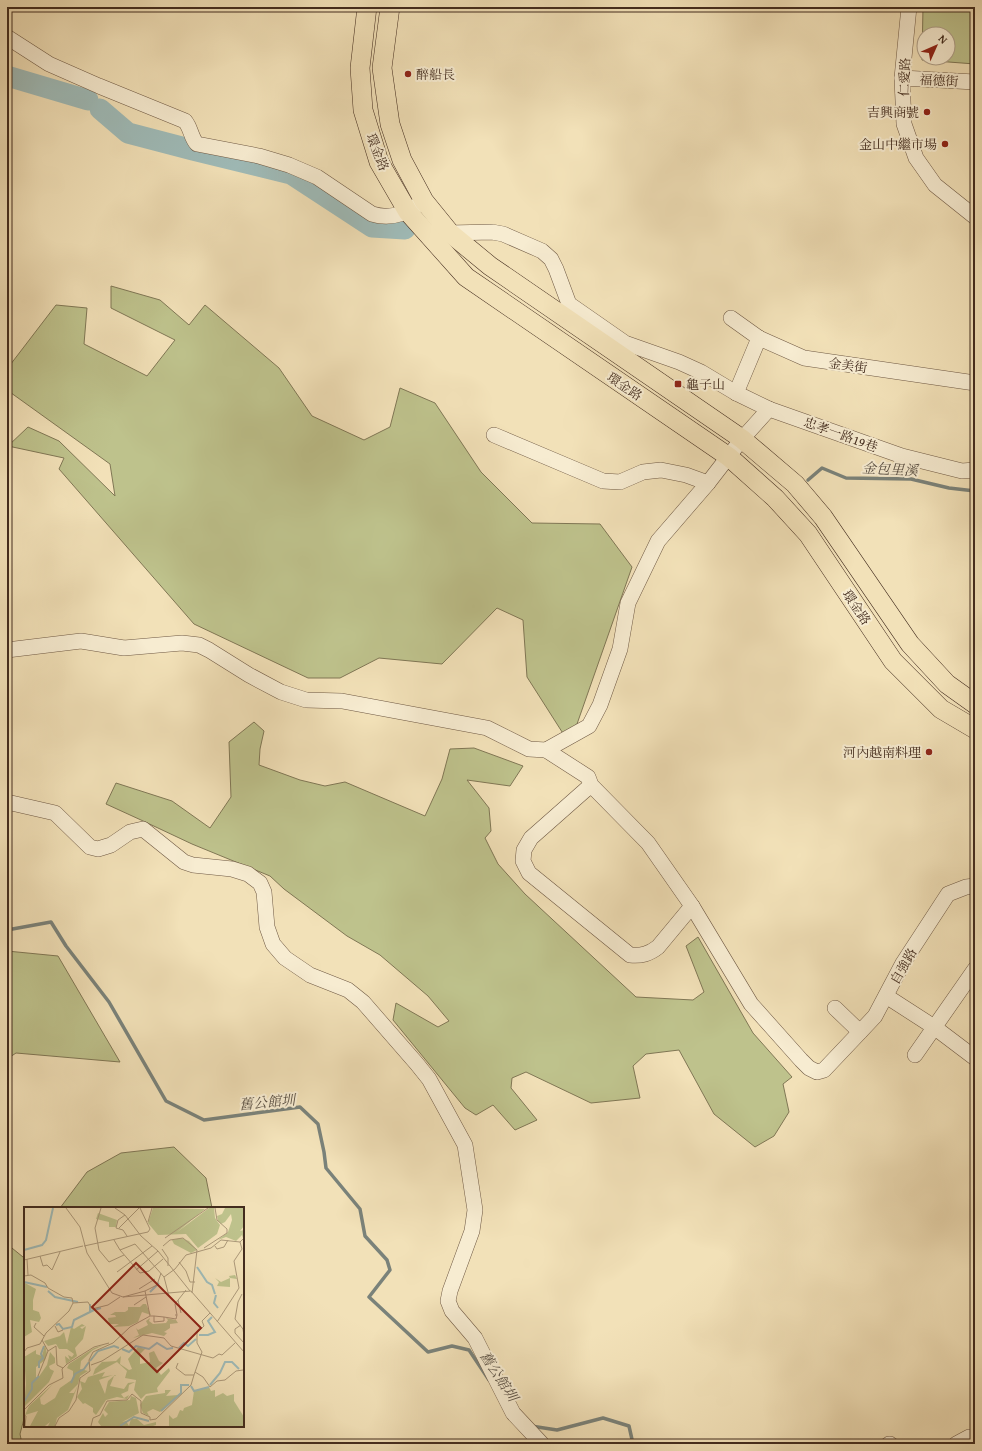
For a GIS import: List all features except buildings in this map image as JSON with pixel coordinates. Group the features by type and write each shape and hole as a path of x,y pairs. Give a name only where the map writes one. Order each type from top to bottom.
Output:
{"main road":[{"name":"環金路","path":"366,7 360,68 363,110 379,162 408,212 466,277 729,457 775,498 808,534 893,661 941,709 975,729"},
{"name":"環金路","path":"390,7 382,68 390,124 402,160 424,201 450,233 490,266 742,439 795,484 823,517 910,644 947,684 975,704"}],"street":[{"name":"仁愛路","path":"910,7 902,78 904,124 916,158 935,185 975,217"},
{"path":"7,37 50,64 99,86 185,121 189,126 194,141 197,144 259,156 289,165 317,177 372,214 383,217 408,212 424,201"},
{"name":"福德街","path":"902,78 975,82"},
{"name":"忠孝一路19巷","path":"450,233 492,232 503,234 542,251 551,259 569,304 625,343 695,370 736,394 769,409 902,456 962,471 975,470"},
{"name":"金美街","path":"731,318 759,338 804,358 975,383"},
{"path":"736,394 759,338"},
{"path":"546,750 588,726 600,705 620,649 628,603 658,541 708,483 742,439 769,409"},
{"path":"494,435 603,481 620,482 643,472 661,470 686,475 708,483"},
{"path":"7,650 81,641 124,648 182,643 199,645 281,692 306,700 342,701 487,728 529,749 546,750 588,777 591,785 648,843 692,906 658,947 652,952 641,956 630,955 530,872 523,861 524,850 532,838 591,785"},
{"path":"7,802 55,814 90,847 98,849 111,845 130,832 143,829 184,862 193,865 232,869 248,874 260,883 264,892 267,928 273,944 285,958 310,975 348,990 363,1002 417,1064 429,1079 465,1145 475,1210 472,1231 448,1301 452,1311 475,1338 514,1413 542,1444"},
{"name":"自強路","path":"692,906 751,1004 801,1060 809,1068 817,1072 824,1070 875,1016 903,963 948,894 966,887 975,886"},
{"path":"915,1055 975,969"},
{"path":"886,996 934,1026 975,1058"},
{"path":"835,1008 860,1032"},
{"path":"956,1444 969,1437 975,1437"}],"green space":[{"path":"923,7 975,7 975,64 956,63 956,26 923,26"},
{"path":"111,286 160,300 189,325 205,305 279,368 312,416 364,440 390,427 400,388 435,403 481,472 532,523 600,524 632,567 577,724 564,735 527,677 523,620 497,608 442,664 379,658 340,678 308,678 194,624 59,469 64,458 8,446 28,427 59,441 115,496 110,464 7,390 7,369 56,305 87,308 84,344 147,376 175,340 111,308"},
{"path":"254,722 264,731 260,749 259,765 300,780 325,786 345,782 425,816 442,779 450,749 474,748 523,766 510,786 467,780 489,808 491,831 485,838 498,864 525,894 636,997 693,1000 704,992 686,946 698,937 753,1033 792,1077 783,1084 789,1112 774,1136 755,1147 714,1114 679,1050 646,1054 633,1066 640,1098 591,1103 526,1072 512,1078 511,1088 537,1120 515,1130 493,1105 476,1115 465,1108 393,1020 396,1003 438,1027 449,1021 428,996 380,955 347,936 284,889 270,876 192,844 106,804 116,783 172,801 210,828 231,797 229,742"},
{"path":"7,951 58,956 120,1062 16,1053 7,1059"},
{"path":"174,1147 206,1178 212,1207 61,1207 87,1172 121,1153"},
{"path":"7,1244 23,1257 24,1256 24,1419 20,1434 22,1444 7,1444"}],"waterway":[{"path":"7,76 88,100"},
{"path":"100,109 128,133 291,174 372,227 405,229"},
{"name":"金包里溪","path":"808,480 822,468 846,478 911,479 949,488 975,491"},
{"name":"舊公館圳","path":"7,930 51,922 66,946 109,1002 166,1101 204,1120 300,1107 318,1124 326,1168 360,1209 365,1236 387,1260 390,1270 369,1297 428,1352 452,1346 469,1350 489,1380"},
{"name":"舊公館圳","path":"531,1426 557,1430 603,1418 629,1426 633,1444"}],"place":[{"name":"醉船長","path":"408,74"},
{"name":"吉興商號","path":"927,112"},
{"name":"金山中繼市場","path":"945,144"},
{"name":"龜子山","path":"678,384"},
{"name":"河內越南料理","path":"929,752"}]}
